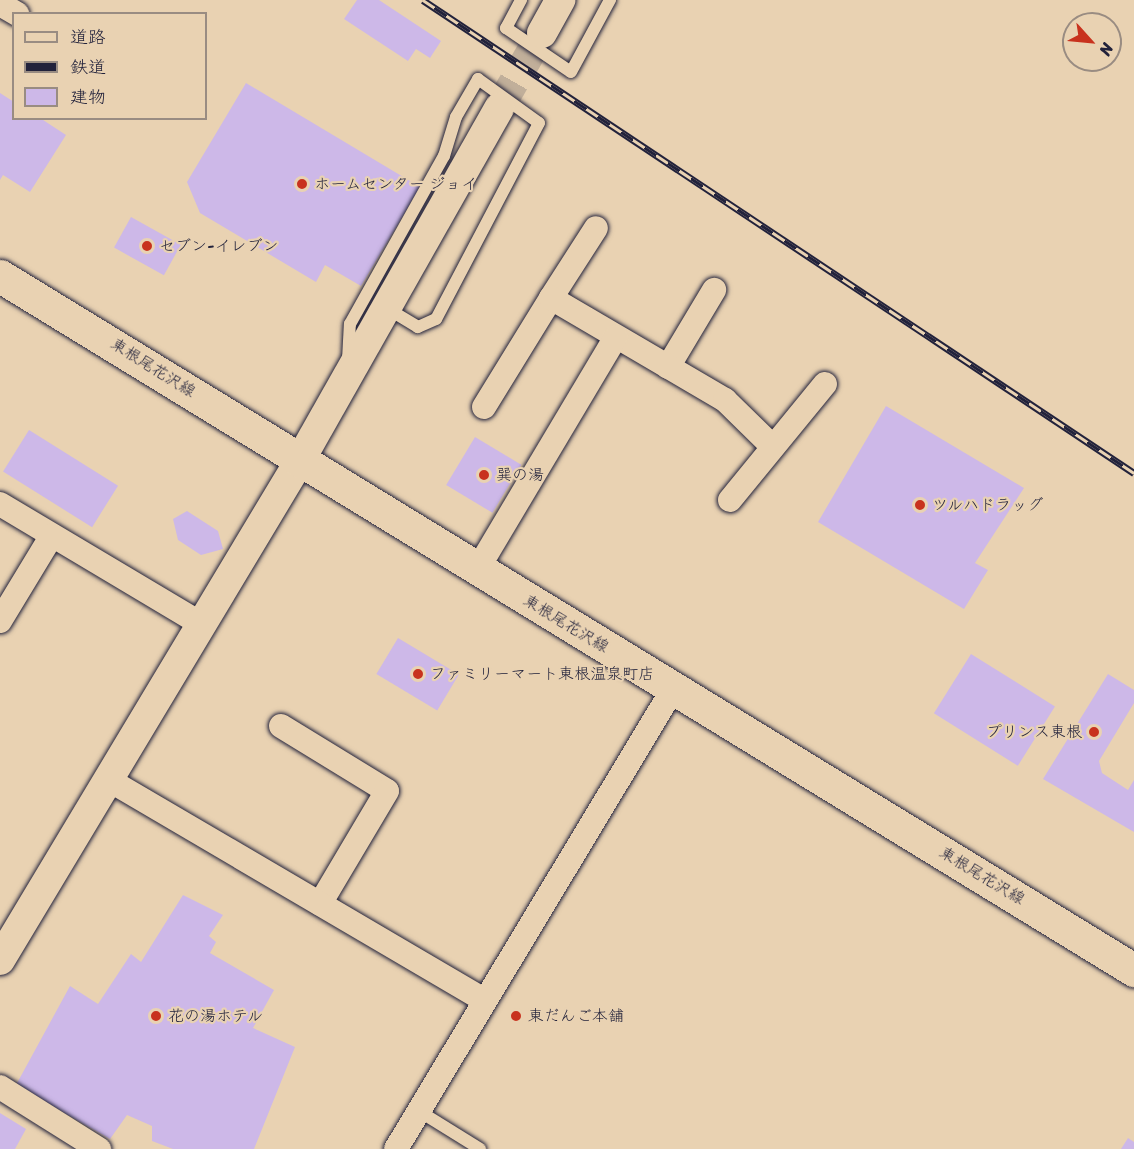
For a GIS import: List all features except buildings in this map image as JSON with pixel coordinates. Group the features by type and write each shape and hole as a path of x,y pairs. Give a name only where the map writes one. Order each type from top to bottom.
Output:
{"main road":[{"name":"東根尾花沢線","path":"0,276 150,365 299,462 1134,970"}],"street":[{"path":"542,33 560,0"},
{"path":"0,4 13,12"},
{"path":"0,960 299,462 500,108"},
{"path":"484,407 596,228"},
{"path":"668,367 714,290"},
{"path":"551,298 725,400 773,447"},
{"path":"477,570 616,337"},
{"path":"730,500 825,384"},
{"path":"0,504 203,625"},
{"path":"0,621 52,535"},
{"path":"396,1149 674,689"},
{"path":"281,726 387,791 320,904"},
{"path":"110,780 485,1001"},
{"path":"0,1087 99,1149"}],"lane":[{"path":"521,0 506,28 570,72 610,0"},
{"path":"347,377 350,324 444,156 456,117 478,80 539,123 436,319 418,327 385,308"},
{"path":"419,1112 480,1149"}],"tunnel":[{"path":"499,108 542,33"}],"railway":[{"path":"423,0 1134,473"}],"place":[{"name":"ホームセンター ジョイ","path":"302,184"},
{"name":"セブン-イレブン","path":"147,246"},
{"name":"巽の湯","path":"484,475"},
{"name":"ツルハドラッグ","path":"920,505"},
{"name":"ファミリーマート東根温泉町店","path":"418,674"},
{"name":"プリンス東根","path":"1094,732"},
{"name":"花の湯ホテル","path":"156,1016"},
{"name":"東だんご本舗","path":"516,1016"}]}
